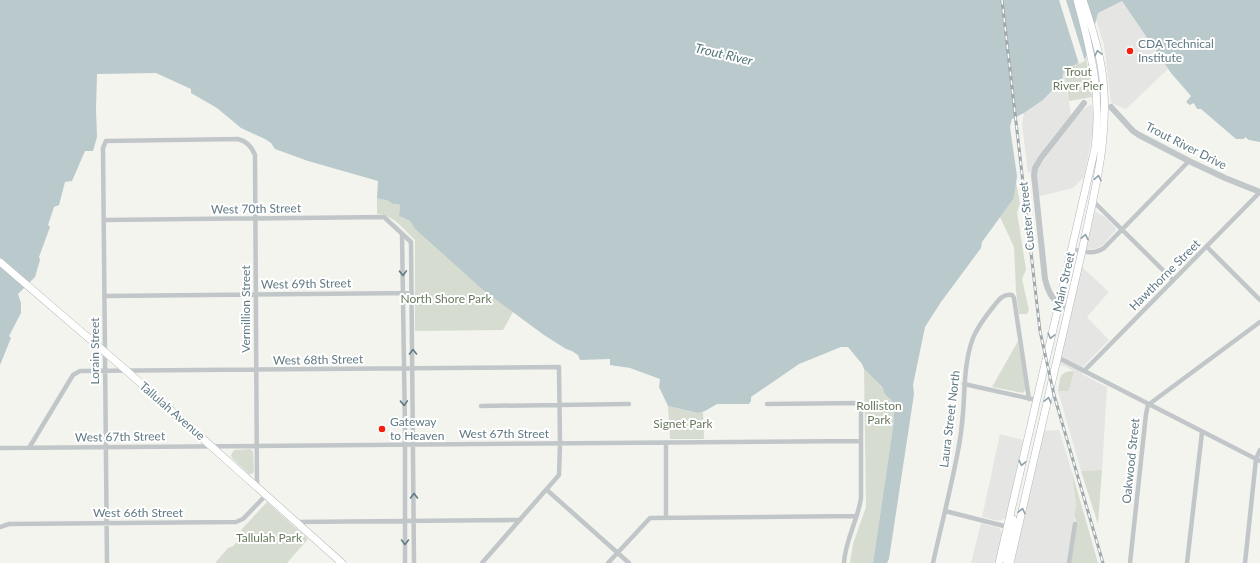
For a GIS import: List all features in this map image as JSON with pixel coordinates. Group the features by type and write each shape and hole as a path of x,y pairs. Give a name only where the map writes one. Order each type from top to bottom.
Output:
{"main road":[{"name":"Main Street","path":"1010,563 1082,251 1102,150 1101,119 1094,68 1076,0"},
{"name":"Main Street","path":"999,563 1101,119 1104,91 1101,65 1084,0"},
{"name":"Tallulah Avenue","path":"0,262 127,371 342,563"},
{"path":"1005,563 1012,531 1014,497"}],"street":[{"name":"Custer Street","path":"1069,308 1059,304 1047,290 1034,175 1035,168 1041,158 1084,103"},
{"name":"Trout River Drive","path":"1111,107 1133,131 1139,135 1189,161 1260,192"},
{"name":"Vermillion Street","path":"106,141 238,139 243,140 253,149 255,155 256,219 258,487"},
{"name":"Lorain Street","path":"106,141 103,148 107,563"},
{"path":"1072,249 1092,253 1098,252 1104,248 1189,161"},
{"name":"Hawthorne Street","path":"1084,371 1260,192"},
{"path":"1093,201 1173,280"},
{"name":"West 70th Street","path":"104,220 384,217 411,242 414,563"},
{"path":"402,234 404,293 405,563"},
{"path":"1207,247 1260,300"},
{"name":"West 69th Street","path":"104,296 412,293"},
{"name":"Laura Street North","path":"933,563 960,439 964,384 968,356 978,327 1000,298 1005,295 1012,295 1014,298 1028,399"},
{"name":"Oakwood Street","path":"1130,563 1148,405 1260,322"},
{"path":"1057,358 1258,460"},
{"name":"West 68th Street","path":"29,448 73,375 80,371 560,367 560,405"},
{"path":"964,384 1036,400"},
{"path":"767,404 860,403 860,498 844,563"},
{"path":"481,406 629,404"},
{"path":"489,563 483,561 559,475 560,405"},
{"path":"1187,563 1202,432"},
{"path":"1028,435 1039,438"},
{"name":"West 67th Street","path":"0,448 860,441"},
{"path":"666,443 666,517"},
{"path":"1245,563 1260,450"},
{"path":"547,490 629,563"},
{"name":"West 66th Street","path":"0,527 9,524 239,521 246,516 266,495"},
{"path":"945,511 1008,526"},
{"path":"608,563 650,518 856,516"},
{"path":"296,522 520,520"},
{"path":"1069,563 1074,524"}],"shaded area":[{"name":"CDA Technical Institute","path":"1122,1 1168,69 1126,109 1111,102 1104,45 1096,20 1098,13"},
{"path":"1064,71 1071,116 1035,162 1031,172 1028,173 1022,124 1024,113 1043,100 1062,80"},
{"path":"1092,105 1094,123 1084,177 1073,188 1041,196 1039,195 1037,193 1037,169 1081,111"},
{"path":"1095,211 1105,217 1116,230 1103,245 1086,250"},
{"path":"1082,267 1109,292 1087,317 1109,340 1084,366 1082,374 1107,387 1102,470 1081,471 1058,391 1069,391 1074,371 1059,364"},
{"path":"1059,430 1072,472 1076,506 1074,515 1076,528 1071,563 1014,563 1044,431"},
{"path":"1000,434 1023,440 1006,517 999,521 982,517"},
{"path":"981,523 999,528 1002,533 995,563 971,563"}],"green space":[{"name":"Trout River Pier","path":"1086,58 1092,97 1069,101 1064,71"},
{"path":"1016,182 1020,204 1017,212 1026,270 1022,279 1029,310 1027,314 1019,314 1016,291 1014,247 1000,217 1014,198"},
{"name":"North Shore Park","path":"377,198 398,204 400,206 399,216 410,221 415,229 484,291 513,312 503,330 415,331 415,240 393,220 377,214"},
{"path":"1018,341 1026,389 1023,393 992,387"},
{"name":"Rolliston Park","path":"864,369 882,388 893,405 893,427 873,563 850,563 853,544 866,507"},
{"path":"1074,371 1069,391 1058,391 1061,376 1065,373"},
{"name":"Signet Park","path":"668,406 698,413 703,411 704,439 670,439"},
{"path":"250,449 253,451 254,472 252,474 249,474 232,458 231,455 234,450"},
{"path":"1102,470 1098,524 1081,471"},
{"path":"1072,472 1098,563 1071,563 1076,528 1074,515 1076,506"},
{"name":"Tallulah Park","path":"267,502 308,539 287,563 215,563 228,548 233,546 245,534 241,530"}],"water":[{"name":"Trout River","path":"0,0 1260,0 1260,142 1249,140 1245,137 1244,139 1236,139 1201,109 1197,109 1194,103 1190,105 1186,102 1191,96 1171,73 1122,1 1098,13 1086,58 1064,71 1062,80 1043,100 1012,119 1010,127 1017,176 1014,198 982,242 981,248 941,302 925,327 913,385 914,394 889,559 887,563 873,563 894,411 891,400 885,394 882,387 864,369 862,364 848,347 841,347 799,364 751,397 749,404 717,404 698,413 668,406 659,387 660,379 630,368 610,365 610,359 580,360 578,355 544,335 484,291 415,229 410,221 399,216 400,206 398,204 393,204 377,198 378,181 308,161 275,149 271,143 265,139 241,128 217,108 191,93 191,89 156,73 97,74 97,137 93,151 85,151 72,181 65,182 59,205 54,207 48,225 50,227 39,257 40,260 35,277 18,294 21,303 21,313 9,336 11,338 0,365"}],"pier":[{"path":"1059,0 1066,0 1085,61 1079,64"}],"railway":[{"path":"1002,0 1040,331 1054,395 1103,563"}],"place":[{"name":"CDA Technical Institute","path":"1130,51"},
{"name":"Gateway to Heaven","path":"382,429"}]}
